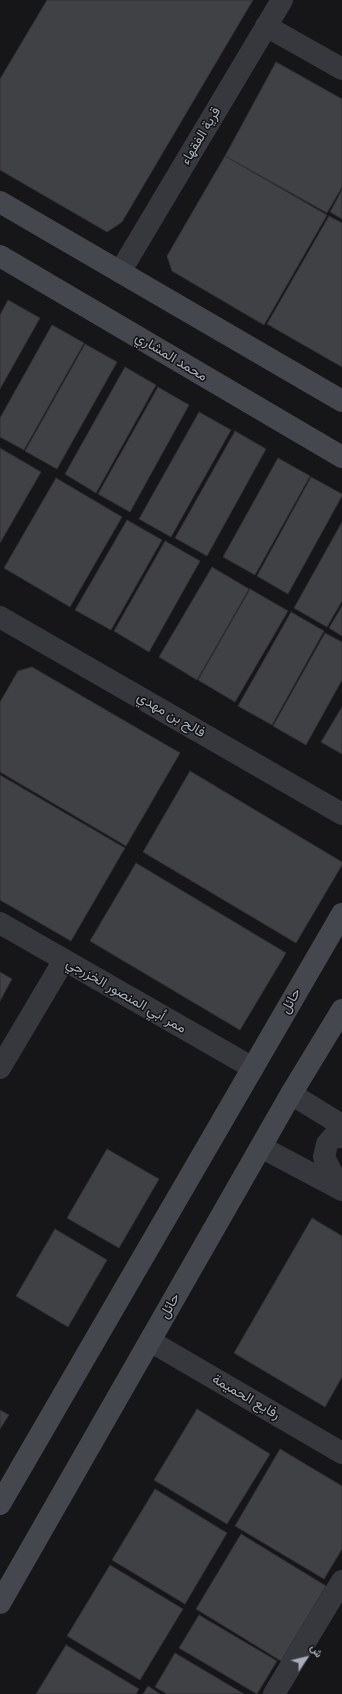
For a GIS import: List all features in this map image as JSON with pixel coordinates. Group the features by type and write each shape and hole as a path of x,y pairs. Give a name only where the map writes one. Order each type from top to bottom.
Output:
{"street":[{"name":"قرية الفقهاء","path":"120,272 282,0"},
{"path":"266,26 342,69"},
{"path":"0,202 342,401"},
{"name":"محمد المشاري","path":"0,256 342,457"},
{"name":"فالح بن مهدي","path":"0,617 342,814"},
{"name":"حائل","path":"0,1504 342,914"},
{"name":"ممر أبي المنصور الخزرجي","path":"0,923 253,1068"},
{"path":"0,1068 64,960"},
{"name":"حائل","path":"0,1603 291,1094 342,1010"},
{"path":"291,1094 342,1125"},
{"path":"341,1190 324,1157 327,1144 332,1138 342,1137"},
{"path":"261,1147 341,1190"},
{"name":"رفايع الحميمة","path":"150,1341 342,1453"},
{"path":"274,1694 342,1581"}],"building":[{"path":"47,0 253,0 122,222 107,232 0,170 0,79"},
{"path":"276,62 342,99 342,187 327,213 225,156"},
{"path":"225,156 327,215 264,325 172,271 167,256"},
{"path":"342,190 342,219 330,212"},
{"path":"329,216 342,223 342,367 267,324"},
{"path":"8,300 40,318 0,389 0,315"},
{"path":"52,325 84,343 24,450 0,437 0,418"},
{"path":"85,344 117,362 57,469 25,451"},
{"path":"125,367 156,385 96,493 65,474"},
{"path":"158,387 189,405 130,512 98,494"},
{"path":"199,412 231,430 171,537 139,519"},
{"path":"235,431 266,449 207,556 175,538"},
{"path":"0,448 41,472 0,543"},
{"path":"278,458 310,476 255,575 223,557"},
{"path":"311,477 342,494 342,496 288,594 257,576"},
{"path":"56,478 122,517 70,607 4,568"},
{"path":"127,520 162,540 111,630 75,610"},
{"path":"342,522 342,601 327,627 294,608"},
{"path":"165,541 200,561 149,652 114,631"},
{"path":"212,567 249,589 197,680 159,657"},
{"path":"250,589 288,611 235,702 198,680"},
{"path":"342,606 342,636 329,628"},
{"path":"291,612 324,631 272,725 238,706"},
{"path":"325,633 342,642 342,680 306,745 273,726"},
{"path":"32,667 180,753 126,846 0,772 0,702 18,671"},
{"path":"342,707 342,754 321,742"},
{"path":"190,771 342,862 342,865 296,943 143,852"},
{"path":"0,775 125,848 71,941 0,900"},
{"path":"136,863 286,953 240,1030 90,941"},
{"path":"0,972 12,979 0,1001"},
{"path":"107,1149 159,1179 119,1248 67,1218"},
{"path":"312,1218 342,1236 342,1377 325,1407 234,1353"},
{"path":"55,1229 107,1260 68,1327 16,1296"},
{"path":"197,1409 270,1454 227,1524 154,1480"},
{"path":"0,1410 9,1415 0,1429"},
{"path":"280,1449 342,1486 342,1549 324,1579 235,1526"},
{"path":"155,1489 227,1533 185,1604 112,1560"},
{"path":"241,1534 326,1586 281,1661 196,1609"},
{"path":"110,1565 183,1609 140,1680 67,1636"},
{"path":"199,1615 277,1661 257,1694 179,1648"},
{"path":"66,1645 139,1689 136,1694 36,1694"},
{"path":"175,1653 244,1694 167,1694 155,1687"},
{"path":"148,1686 160,1694 143,1694"}]}
